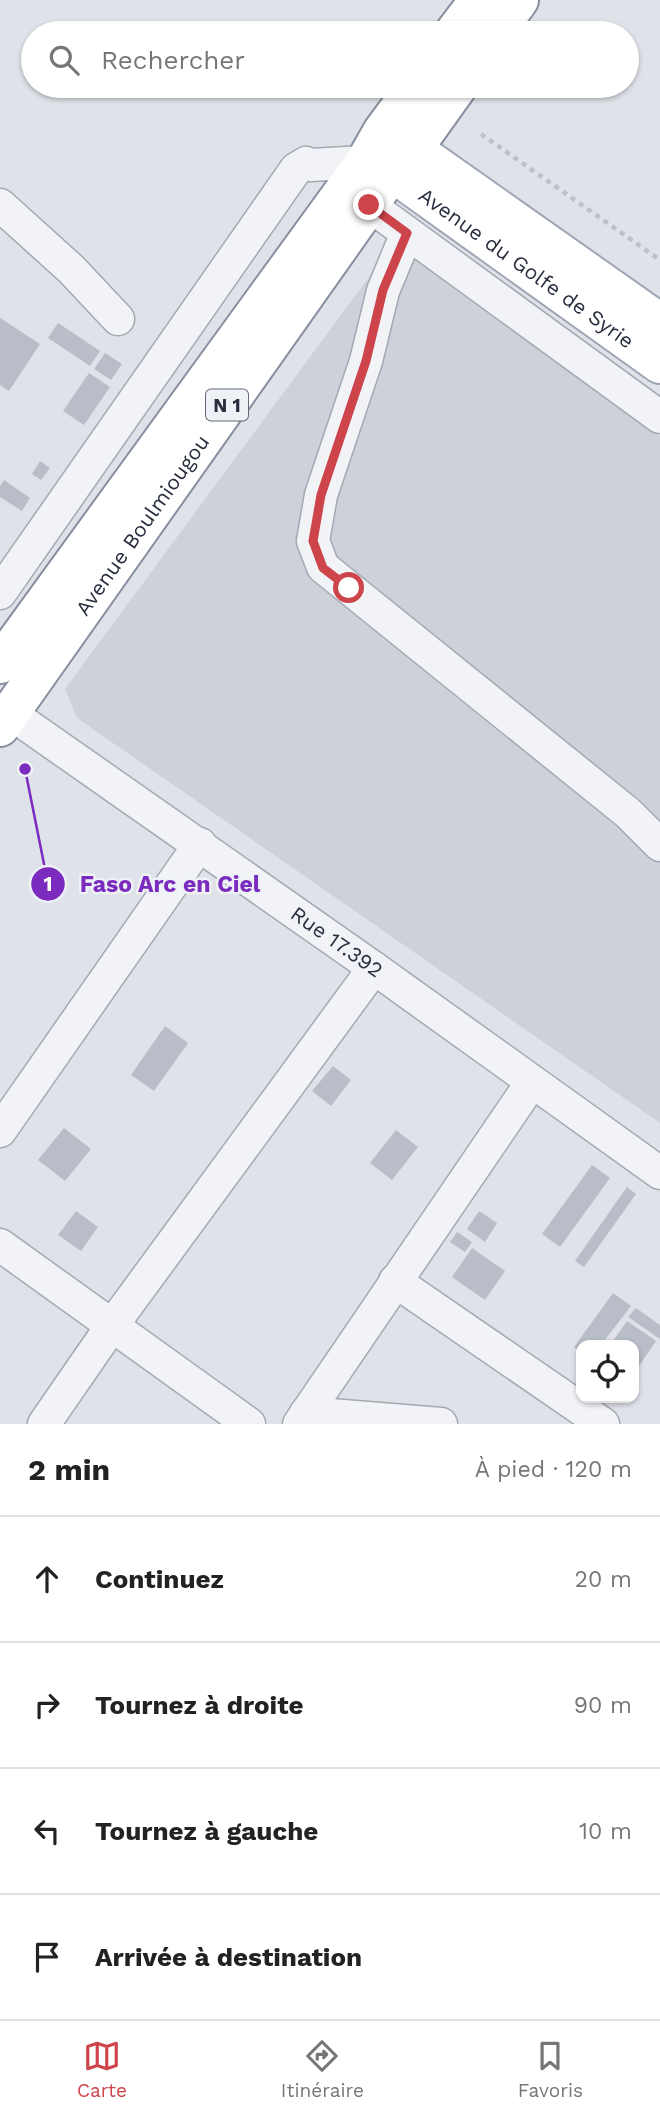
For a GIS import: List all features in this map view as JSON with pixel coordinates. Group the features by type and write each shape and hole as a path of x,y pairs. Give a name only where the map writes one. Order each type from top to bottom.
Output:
{"main road":[{"path":"463,21 479,0"},
{"path":"504,21 519,0"},
{"name":"Avenue Boulmiougou","path":"5,720 369,205 411,98"},
{"name":"Avenue Boulmiougou","path":"0,664 388,154 446,98"},
{"name":"Avenue du Golfe de Syrie","path":"388,154 660,323"},
{"name":"Avenue du Golfe de Syrie","path":"388,154 660,364"}],"street":[{"path":"0,593 296,169 306,163 388,154"},
{"path":"0,205 71,269 118,319"},
{"path":"369,205 660,417"},
{"path":"407,233 383,290 366,361 321,495 313,541 323,568 628,813 660,845"},
{"name":"Rue 17.392","path":"5,720 200,844 660,1173"},
{"path":"0,1131 200,844"},
{"path":"44,1424 111,1327 374,968"},
{"path":"302,1419 532,1082"},
{"path":"0,1245 249,1424"},
{"path":"395,1281 583,1418"},
{"path":"302,1419 441,1424"}],"path":[{"path":"481,134 660,260"}],"shaded area":[{"path":"394,243 660,436 660,1123 77,718 65,689"}],"building":[{"path":"0,318 40,344 9,391 0,385"},
{"path":"58,323 100,351 90,366 48,338"},
{"path":"105,353 122,364 111,380 94,369"},
{"path":"89,373 110,387 84,425 63,411"},
{"path":"40,461 50,468 41,480 32,474"},
{"path":"4,480 30,498 22,511 0,497 0,486"},
{"path":"165,1026 188,1043 154,1091 131,1075"},
{"path":"333,1066 351,1080 331,1106 312,1091"},
{"path":"64,1128 91,1149 65,1181 38,1160"},
{"path":"396,1130 418,1147 392,1180 370,1163"},
{"path":"592,1165 610,1178 560,1247 542,1234"},
{"path":"627,1187 636,1194 584,1267 575,1261"},
{"path":"76,1211 98,1227 81,1251 58,1235"},
{"path":"479,1211 497,1223 485,1242 467,1229"},
{"path":"457,1232 472,1242 465,1252 450,1242"},
{"path":"472,1248 505,1271 485,1300 452,1277"},
{"path":"613,1293 631,1306 605,1340 579,1340"},
{"path":"636,1308 660,1325 660,1339 628,1317"},
{"path":"627,1321 656,1341 639,1366 639,1340 614,1340"}],"place":[{"name":"Faso Arc en Ciel","path":"25,769"}],"route":[{"path":"349,588 323,568 313,541 321,495 366,361 383,290 407,233 369,205"}]}
